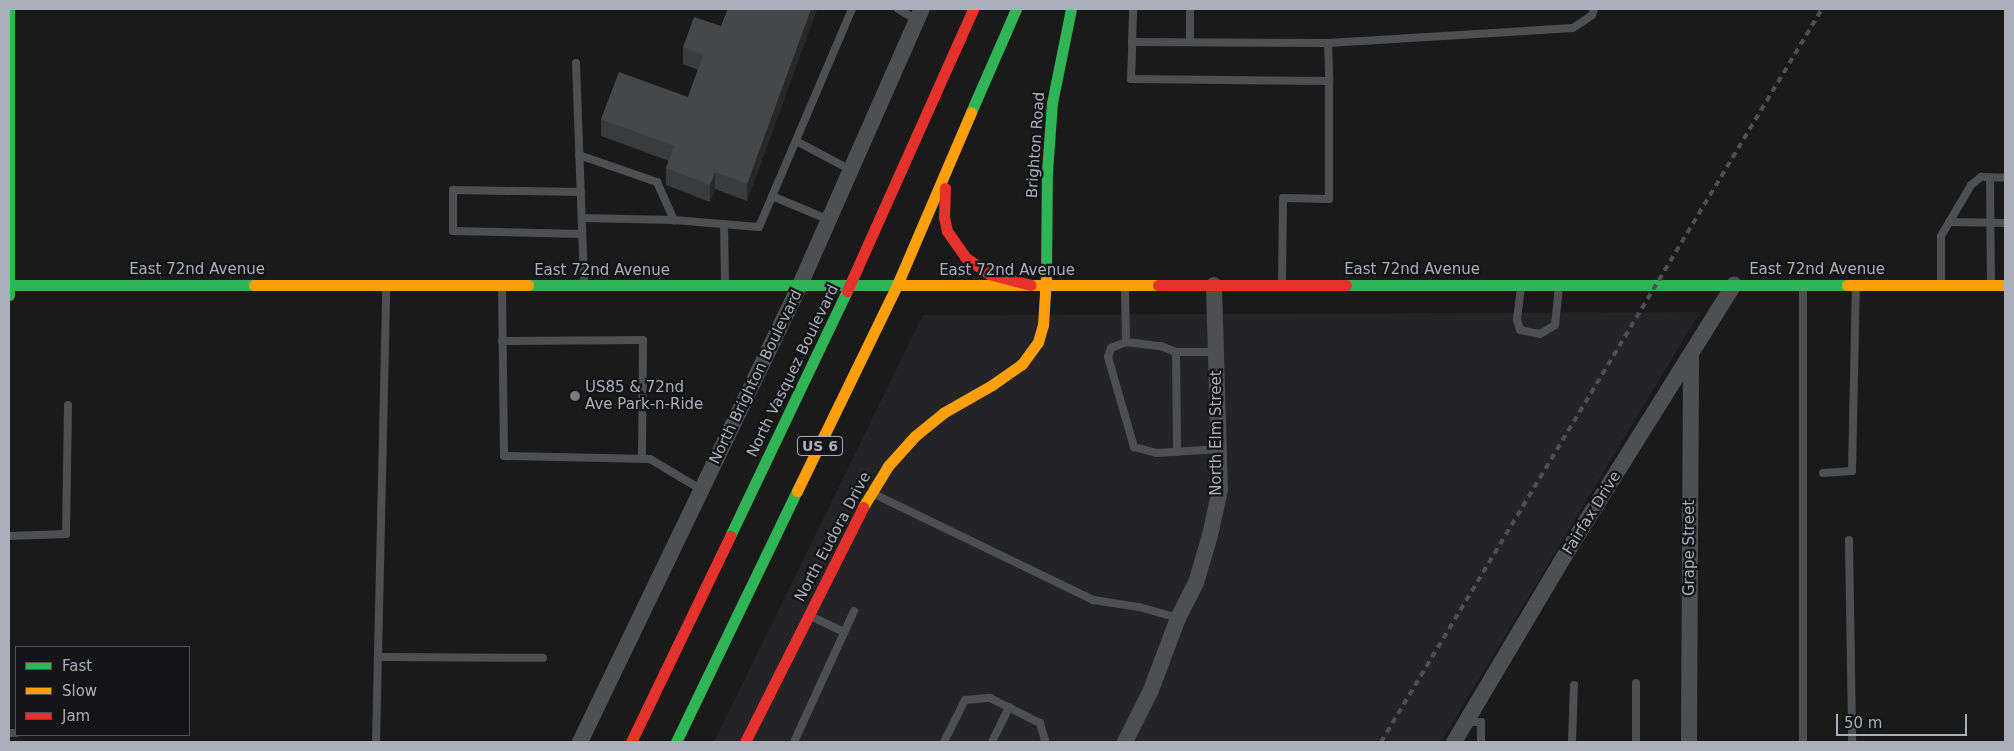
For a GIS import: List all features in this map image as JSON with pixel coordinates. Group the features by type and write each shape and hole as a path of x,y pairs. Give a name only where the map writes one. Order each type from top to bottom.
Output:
{"main road":[{"path":"9,9 9,295"},
{"name":"North Vasquez Boulevard","path":"631,742 850,286 973,9"},
{"name":"US 6","path":"676,742 897,286 1016,9"},
{"name":"Brighton Road","path":"1046,286 1046,172 1052,103 1071,9"},
{"path":"946,175 944,217 947,232 955,245 977,266 989,274 1031,286"},
{"name":"East 72nd Avenue","path":"9,286 2005,286"},
{"name":"North Eudora Drive","path":"745,742 871,492 888,466 915,436 943,413 1010,373 1033,351 1043,325 1046,286"}],"street":[{"name":"North Brighton Boulevard","path":"580,742 800,286 920,14"},
{"name":"North Elm Street","path":"1125,742 1151,690 1178,618 1196,584 1220,490 1214,286"},
{"name":"Fairfax Drive","path":"1454,742 1565,554 1734,286"},
{"name":"Grape Street","path":"1689,742 1691,354"}],"lane":[{"path":"582,218 674,220 759,227 852,9"},
{"path":"898,9 920,14"},
{"path":"1133,9 1131,80 1329,81"},
{"path":"1190,9 1190,42"},
{"path":"1132,42 1328,43 1573,28 1592,15 1594,9"},
{"path":"1282,286 1283,198 1329,198 1328,43"},
{"path":"576,62 584,286"},
{"path":"796,141 851,170"},
{"path":"579,155 657,182 674,220"},
{"path":"1941,286 1940,236 1971,185 1982,177 2005,178"},
{"path":"1990,178 1991,286"},
{"path":"581,192 453,190 453,232 582,234"},
{"path":"772,196 829,220"},
{"path":"1949,222 2005,223"},
{"path":"724,224 725,286"},
{"path":"1521,285 1517,320 1520,330 1540,334 1555,325 1559,285"},
{"path":"376,742 386,286"},
{"path":"502,286 504,456 650,458 702,490"},
{"path":"1125,286 1126,342"},
{"path":"1803,286 1803,742"},
{"path":"1823,472 1852,471 1856,286"},
{"path":"502,341 643,340 642,458"},
{"path":"1217,352 1176,352 1161,346 1126,342 1111,348 1108,357 1134,447 1142,451 1156,453 1220,449"},
{"path":"1176,352 1177,452"},
{"path":"9,536 66,534 68,405"},
{"path":"871,492 1093,600 1139,606 1178,618"},
{"path":"1849,540 1852,742"},
{"path":"794,742 854,612"},
{"path":"808,615 845,632"},
{"path":"378,657 543,658"},
{"path":"1636,683 1636,742"},
{"path":"1572,742 1574,685"},
{"path":"944,742 965,700 990,698 1040,723 1044,742"},
{"path":"992,742 1009,707"},
{"path":"1466,722 1481,722 1481,742"}],"shaded area":[{"path":"1700,312 1441,742 714,742 923,315"}],"building":[{"path":"728,9 811,9 747,184 715,172 710,185 666,168 674,146 601,119 619,72 688,97 703,55 683,47 694,17 721,26"}],"railway":[{"path":"1381,742 1822,9"}],"traffic: fast":[{"path":"9,9 9,295"},
{"path":"971,112 1016,9"},
{"path":"1046,277 1047,172 1052,103 1071,9"},
{"path":"9,285 254,285"},
{"path":"528,285 902,285"},
{"path":"1346,285 1847,285"},
{"path":"730,536 847,291"},
{"path":"676,742 797,491"}],"traffic: slow":[{"path":"797,491 897,285 971,112"},
{"path":"863,507 888,466 915,436 943,413 992,385 1022,364 1038,342 1043,325 1046,277"},
{"path":"254,285 528,285"},
{"path":"902,285 1158,285"},
{"path":"1847,285 2005,285"}],"traffic: jam":[{"path":"847,291 973,9"},
{"path":"945,188 944,217 947,231 965,257 989,274 1031,285"},
{"path":"1158,285 1346,285"},
{"path":"745,742 863,507"},
{"path":"631,742 730,536"}],"place":[{"name":"US85 & 72nd Ave Park-n-Ride","path":"575,396"}]}
